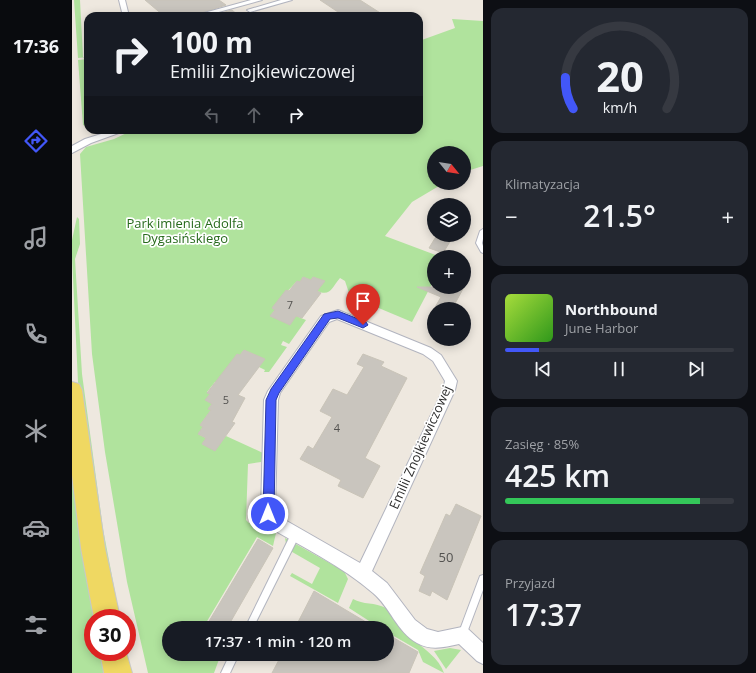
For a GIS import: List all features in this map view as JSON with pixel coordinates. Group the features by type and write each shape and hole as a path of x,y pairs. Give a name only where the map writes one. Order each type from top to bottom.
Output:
{"main road":[{"path":"72,390 93,548 105,609"},
{"path":"115,661 118,673"}],"street":[{"path":"122,0 125,12"},
{"path":"211,12 259,0"},
{"path":"242,12 288,0"},
{"path":"72,150 88,141 110,134"},
{"path":"72,140 88,141"},
{"name":"Emilii Znojkiewiczowej","path":"362,574 451,385 451,381 441,362 433,354 338,314 332,314 325,319 274,391 271,400 268,514 272,522 362,574 381,589 410,626 423,637 438,640 462,635"},
{"path":"462,635 483,655"}],"lane":[{"path":"483,231 479,243 483,250"},
{"path":"252,621 295,534"},
{"path":"462,635 483,579"},
{"path":"225,673 231,661"}],"green space":[{"path":"74,0 80,0 84,57 78,58"},
{"name":"Park imienia Adolfa Dygasińskiego","path":"452,19 483,21 483,166 471,170 471,146 427,146 427,190 432,190 412,202 385,236 427,252 427,293 412,322 350,296 345,281 340,278 331,290 322,293 317,291 324,281 313,277 311,280 303,277 300,282 297,281 272,308 275,310 270,316 289,324 296,316 306,320 289,344 283,341 281,345 287,347 269,372 264,372 265,370 259,367 264,359 244,350 240,355 237,354 219,383 215,382 207,392 210,394 206,400 212,404 208,409 211,410 200,425 203,427 198,434 206,438 202,444 215,450 226,436 263,453 261,462 248,464 246,520 249,523 264,525 276,533 273,546 257,537 207,621 162,621 162,661 218,661 214,673 148,673 136,621 136,609 133,609 127,582 105,452 92,354 80,154 86,147 114,139 125,134 423,134 423,40 455,28"},
{"path":"84,59 84,125 83,125 78,60"},
{"path":"77,217 79,219 80,244 75,259 82,374 103,529 118,609 113,609 78,382 72,240"},
{"path":"72,460 97,609 84,609 84,661 107,661 110,673 72,673"},
{"path":"285,538 344,571 348,579 338,603 290,576 292,573 312,584 320,568 287,549"},
{"path":"353,599 386,608 397,618 413,639 435,658 444,673 423,662 418,650 394,636 394,621 369,621 349,608"},
{"path":"450,648 461,650 446,669 434,651"}],"building":[{"path":"145,0 219,0 226,5 204,12 159,12"},
{"path":"320,0 360,0 379,12 338,12"},
{"path":"433,242 450,242 445,250 435,250 429,248"},
{"path":"303,277 311,280 313,277 325,281 317,291 321,293 302,318 296,316 290,325 270,316 275,310 272,308 286,290 289,291 297,281 300,282"},
{"path":"417,287 427,287 427,291"},
{"path":"434,294 460,294 456,302 438,302 441,297"},
{"path":"244,350 265,359 238,395 245,398 232,422 235,423 215,451 202,444 206,438 198,434 203,427 200,425 211,410 208,409 212,404 205,400 210,394 207,393 237,354 240,355"},
{"path":"363,354 384,362 381,366 407,378 365,458 380,466 363,498 338,486 341,480 300,459 308,446 313,449 332,417 320,411 333,389 347,395 364,367 357,364"},
{"path":"456,504 481,516 447,600 432,591 430,596 419,591 425,576 420,573 446,514 450,516"},
{"path":"258,539 273,548 231,621 209,621"},
{"path":"314,591 364,621 299,621"},
{"path":"394,638 418,652 409,673 272,673 278,661 394,661"}],"route":[{"path":"268,514 271,400 274,391 328,316 338,314 363,325"}]}
